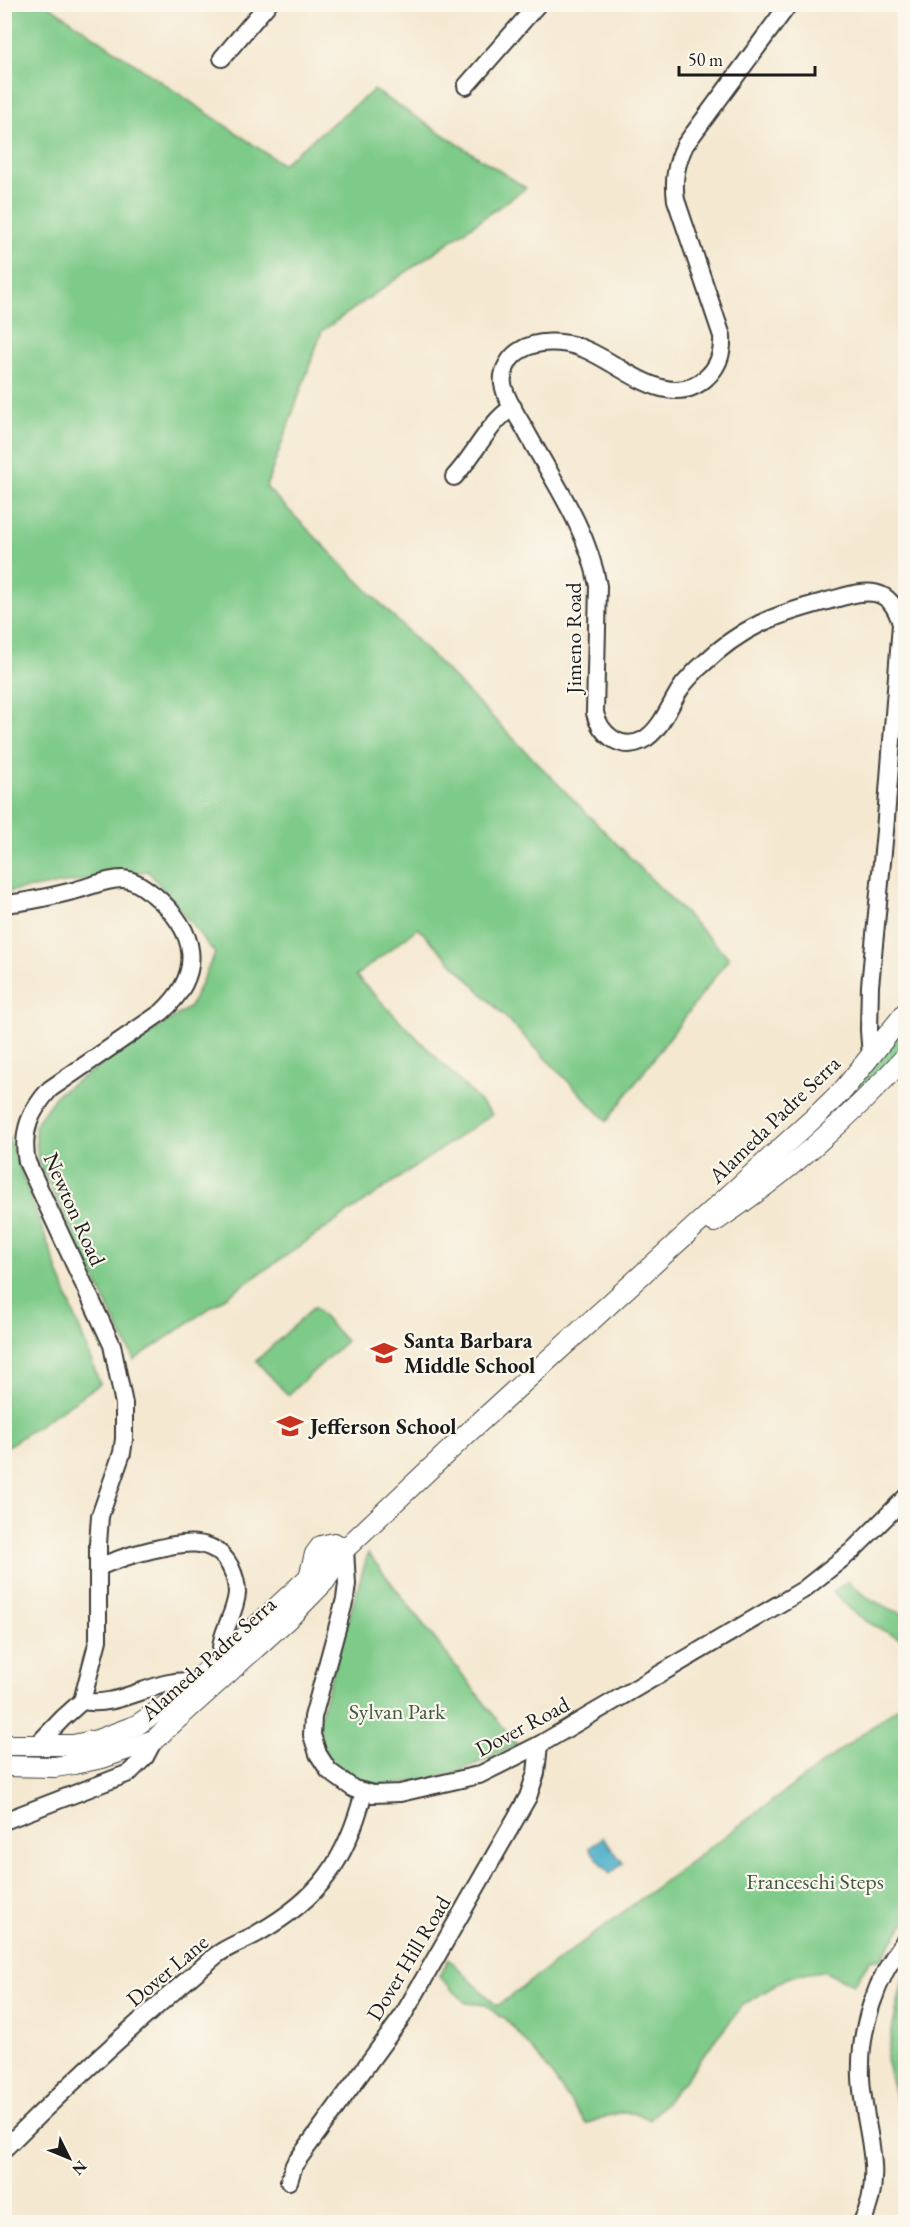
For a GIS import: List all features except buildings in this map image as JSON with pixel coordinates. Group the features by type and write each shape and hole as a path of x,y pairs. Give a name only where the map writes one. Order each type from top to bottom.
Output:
{"street":[{"path":"222,58 268,4"},
{"path":"466,86 538,4"},
{"name":"Jimeno Road","path":"789,4 685,145 676,166 674,189 676,200 722,336 721,356 712,373 697,385 687,389 669,390 653,386 582,347 541,344 520,350 507,364 502,383 584,536 594,565 598,585 595,713 597,723 611,739 632,743 642,740 657,727 684,685 715,653 735,637 774,616 862,592 880,595 894,606 901,624 870,986 871,1057"},
{"path":"454,477 469,461 492,425 513,407"},
{"name":"Newton Road","path":"4,904 124,879 135,882 146,889 169,910 183,930 190,951 188,977 183,989 173,1002 162,1012 50,1089 30,1117 25,1133 24,1148 27,1162 112,1345 124,1404 124,1439 100,1516 98,1640 82,1701"},
{"name":"Alameda Padre Serra","path":"4,1745 80,1744 120,1733 163,1708 195,1682 309,1578 345,1549 470,1431 833,1101 906,1012"},
{"name":"Alameda Padre Serra","path":"667,1253 757,1192 855,1107 906,1056"},
{"name":"Dover Road","path":"345,1549 347,1584 345,1599 313,1717 312,1735 318,1754 329,1771 345,1784 364,1792 400,1793 468,1778 497,1767 539,1745 803,1590 852,1551 906,1497"},
{"path":"99,1567 117,1559 175,1544 200,1543 217,1551 229,1564 237,1586 235,1602 220,1644 221,1659"},
{"name":"Alameda Padre Serra","path":"4,1766 55,1767 74,1764 102,1758 154,1740 290,1617 325,1581 345,1549"},
{"path":"36,1746 82,1701 103,1702 178,1681 195,1682"},
{"path":"4,1821 129,1773 145,1757 154,1740"},
{"name":"Dover Hill Road","path":"289,2181 294,2165 399,2022 426,1978 528,1797 536,1773 539,1745"},
{"name":"Dover Lane","path":"4,2149 82,2072 214,1957 284,1917 316,1890 334,1867 349,1840 364,1792"},
{"path":"862,2223 868,2210 874,2184 874,2158 861,2079 862,2046 868,2014 879,1984 896,1952 906,1939"}],"green space":[{"path":"4,5 48,5 282,164 374,90 526,188 322,331 266,487 729,958 607,1121 418,928 356,976 492,1114 134,1360 38,1161 35,1125 57,1094 190,1007 215,953 148,871 5,892"},
{"path":"905,1021 905,1049 889,1067 756,1187"},
{"path":"4,1126 100,1384 5,1448 4,1448"},
{"path":"314,1307 346,1341 288,1395 256,1361"},
{"name":"Sylvan Park","path":"368,1553 517,1745 458,1772 389,1786 359,1782 346,1776 323,1753 318,1723"},
{"path":"848,1581 868,1597 905,1615 905,1640 866,1621 833,1592"},
{"name":"Franceschi Steps","path":"905,1702 905,1923 881,1958 870,1960 854,1984 822,1971 790,1976 743,2005 650,2120 634,2113 618,2113 586,2124 542,2061 505,2018 486,2005 466,2003 439,1976 449,1959 497,2006"},
{"path":"905,1970 905,2134 886,2059"}],"water":[{"path":"603,1837 623,1863 610,1874 589,1848"}],"place":[{"name":"Santa Barbara Middle School","path":"384,1353"},
{"name":"Jefferson School","path":"290,1426"}]}
